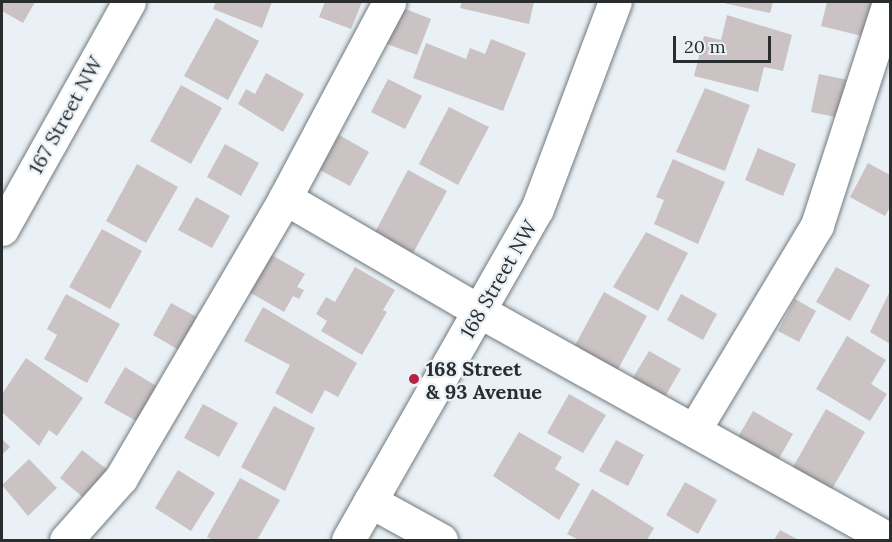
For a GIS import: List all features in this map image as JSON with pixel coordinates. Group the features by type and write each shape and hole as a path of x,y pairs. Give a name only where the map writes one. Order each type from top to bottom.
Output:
{"street":[{"name":"167 Street NW","path":"2,229 129,2"},
{"path":"66,540 122,478 285,198 388,2"},
{"name":"168 Street NW","path":"348,540 537,209 615,2"},
{"path":"693,430 817,225 889,2"},
{"path":"285,198 479,311 888,537"},
{"path":"370,501 441,540"}],"building":[{"path":"2,2 35,2 23,23 2,11"},
{"path":"216,2 272,2 262,28 213,9"},
{"path":"325,2 362,2 351,29 319,17"},
{"path":"462,2 534,2 529,24 460,8"},
{"path":"719,2 773,2 770,13"},
{"path":"827,2 875,2 866,37 821,26"},
{"path":"393,4 431,19 417,55 379,41"},
{"path":"727,15 792,35 783,71 764,67 758,92 694,76 704,36 721,40"},
{"path":"216,18 259,41 228,100 184,76"},
{"path":"491,39 526,53 503,111 413,78 426,43 466,59 470,48 485,54"},
{"path":"266,73 304,94 283,132 238,104 246,89 255,94"},
{"path":"819,74 853,81 845,119 811,112"},
{"path":"388,79 422,96 405,129 371,112"},
{"path":"181,85 222,108 191,164 150,141"},
{"path":"705,88 750,105 725,171 676,152"},
{"path":"449,107 489,127 458,185 419,164"},
{"path":"339,135 369,152 350,186 320,170"},
{"path":"225,144 259,163 241,196 207,177"},
{"path":"758,148 796,164 783,196 745,180"},
{"path":"673,159 725,182 698,244 654,224 664,200 656,197"},
{"path":"868,163 890,175 890,207 885,216 850,197"},
{"path":"137,164 178,187 146,243 106,221"},
{"path":"408,170 447,191 412,255 374,234"},
{"path":"196,197 230,216 212,248 178,230"},
{"path":"102,229 142,251 110,309 69,287"},
{"path":"646,232 688,253 658,311 613,287"},
{"path":"270,254 305,274 297,287 304,290 299,299 293,296 284,312 249,292"},
{"path":"355,267 395,290 383,310 387,312 362,355 321,331 327,321 316,314 326,297 335,302"},
{"path":"836,267 870,285 850,321 816,302"},
{"path":"890,291 890,344 870,332"},
{"path":"604,292 647,316 617,371 574,347"},
{"path":"66,294 120,324 87,383 44,359 57,335 47,329"},
{"path":"681,294 717,314 703,340 667,320"},
{"path":"795,299 816,311 799,342 778,331"},
{"path":"171,303 197,317 179,350 153,335"},
{"path":"263,307 357,363 338,397 325,390 312,414 275,393 290,365 244,341"},
{"path":"847,336 886,360 871,384 887,394 870,421 816,389"},
{"path":"649,351 681,369 663,400 631,381"},
{"path":"26,358 83,398 57,436 49,430 39,446 2,412 2,394"},
{"path":"125,367 158,387 138,422 104,403"},
{"path":"569,394 606,415 583,453 547,433"},
{"path":"203,404 238,423 219,457 184,438"},
{"path":"274,406 315,428 285,491 241,467"},
{"path":"826,409 865,432 828,496 789,474"},
{"path":"753,411 793,434 774,467 734,444"},
{"path":"519,432 562,457 555,469 580,484 559,520 493,476"},
{"path":"2,439 10,447 2,455"},
{"path":"616,440 644,455 628,486 599,471"},
{"path":"82,450 109,471 86,500 60,478"},
{"path":"29,459 57,488 28,516 2,485"},
{"path":"178,470 215,493 191,531 155,508"},
{"path":"240,478 280,500 257,540 213,540 207,537"},
{"path":"685,482 717,500 698,534 666,515"},
{"path":"592,489 654,528 647,540 579,540 567,534"},
{"path":"780,530 799,540 774,540"}],"place":[{"name":"168 Street & 93 Avenue","path":"414,379"}]}
